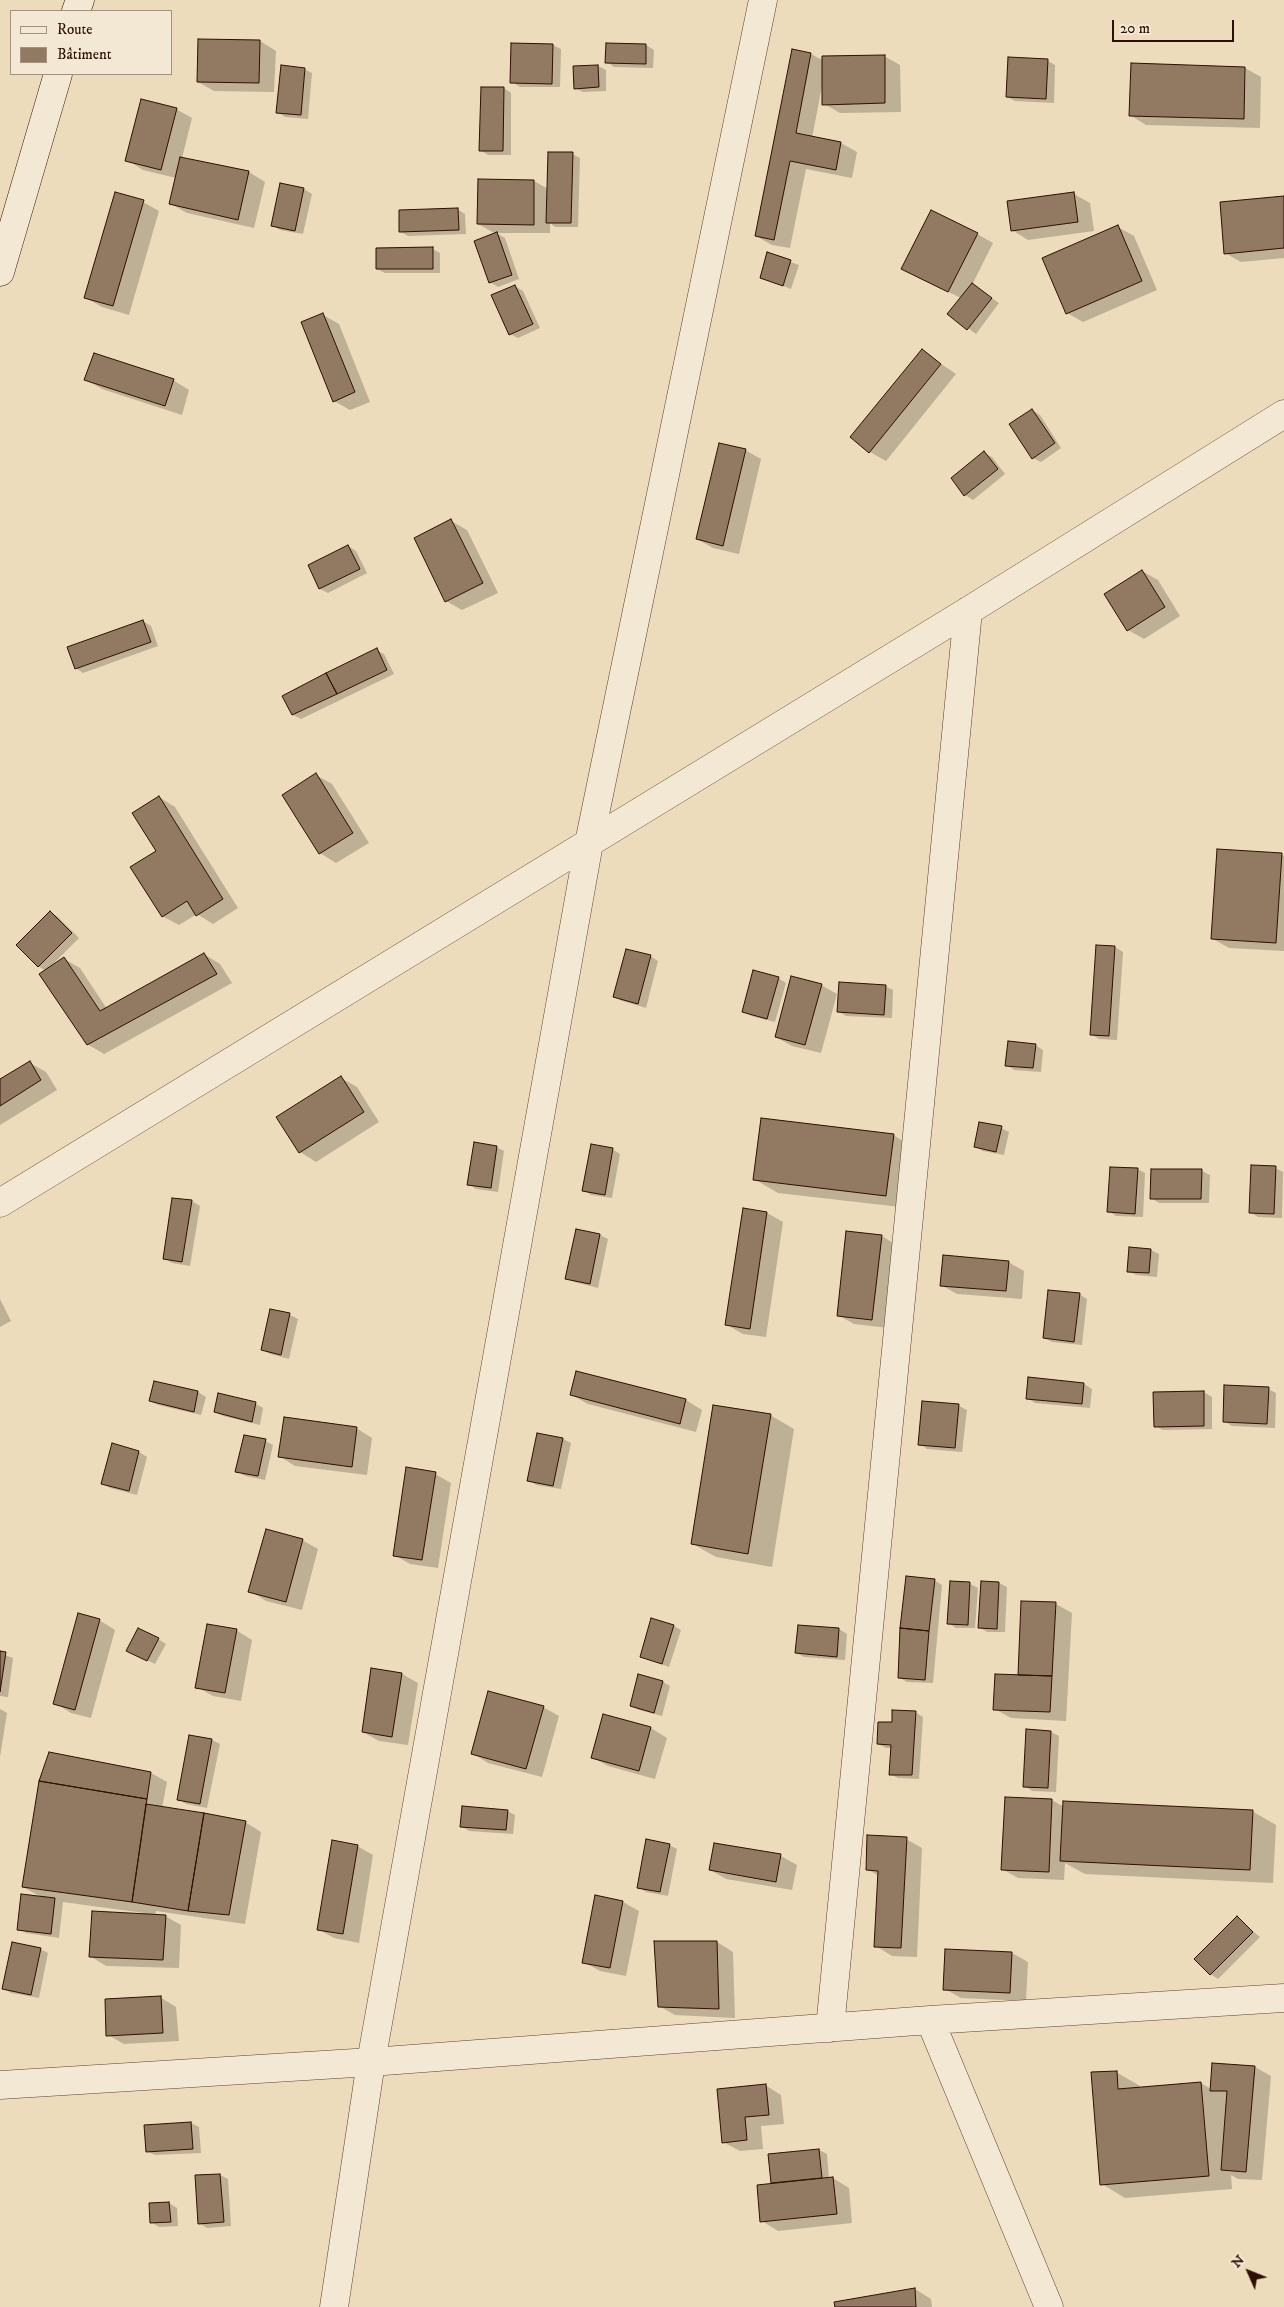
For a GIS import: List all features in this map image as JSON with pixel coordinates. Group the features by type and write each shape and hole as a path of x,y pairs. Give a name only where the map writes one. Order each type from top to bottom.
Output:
{"street":[{"path":"334,2307 371,2062 589,843 763,0"},
{"path":"0,272 58,75"},
{"path":"0,1203 968,611 1284,414"},
{"path":"830,2028 968,611"},
{"path":"0,2085 371,2062 930,2020 1284,1998"},
{"path":"930,2020 1049,2307"}],"building":[{"path":"198,39 260,40 259,83 197,82"},
{"path":"511,43 553,44 552,84 510,83"},
{"path":"606,43 646,44 646,64 605,63"},
{"path":"792,49 811,53 796,133 841,142 836,170 790,161 774,240 755,236"},
{"path":"885,55 885,103 822,105 822,56"},
{"path":"1008,57 1048,59 1046,99 1006,97"},
{"path":"1131,63 1245,67 1244,119 1129,116"},
{"path":"281,65 305,68 301,115 276,113"},
{"path":"598,65 599,87 574,89 573,66"},
{"path":"481,87 504,87 503,151 479,151"},
{"path":"141,99 177,108 161,170 125,161"},
{"path":"548,152 573,152 571,223 546,223"},
{"path":"180,157 249,171 238,220 169,204"},
{"path":"478,179 534,180 534,225 477,224"},
{"path":"280,183 304,188 295,231 271,226"},
{"path":"115,192 144,200 113,306 84,298"},
{"path":"1074,192 1078,222 1011,231 1007,201"},
{"path":"1284,196 1284,248 1224,254 1220,202"},
{"path":"458,208 459,230 399,232 399,210"},
{"path":"931,210 978,233 948,292 901,269"},
{"path":"1118,225 1142,281 1066,314 1042,258"},
{"path":"497,232 512,275 489,283 474,241"},
{"path":"433,247 433,269 376,269 376,248"},
{"path":"767,252 791,260 783,286 760,278"},
{"path":"972,283 992,298 967,330 947,314"},
{"path":"515,285 533,324 509,335 491,295"},
{"path":"323,313 355,392 333,402 301,322"},
{"path":"922,349 941,364 869,453 850,437"},
{"path":"94,353 174,379 165,406 84,380"},
{"path":"1032,409 1055,443 1032,459 1009,424"},
{"path":"719,443 746,449 723,546 696,539"},
{"path":"984,451 998,469 964,496 951,478"},
{"path":"451,519 483,583 445,602 414,538"},
{"path":"348,545 360,569 319,589 308,565"},
{"path":"1142,570 1165,607 1127,631 1104,594"},
{"path":"143,620 151,642 75,669 67,647"},
{"path":"377,648 387,670 337,694 326,673"},
{"path":"326,673 337,694 292,715 282,696"},
{"path":"316,773 353,833 319,854 282,795"},
{"path":"159,796 223,899 196,916 187,901 162,917 130,867 156,851 132,813"},
{"path":"1217,849 1282,853 1276,943 1211,939"},
{"path":"50,911 72,933 38,967 16,945"},
{"path":"1096,945 1115,946 1109,1036 1090,1035"},
{"path":"626,949 651,955 638,1004 613,997"},
{"path":"204,953 217,974 87,1045 39,974 64,957 100,1011"},
{"path":"753,970 779,977 767,1019 742,1012"},
{"path":"791,976 822,984 805,1045 775,1037"},
{"path":"839,982 886,985 884,1015 837,1012"},
{"path":"1008,1041 1036,1044 1033,1068 1005,1066"},
{"path":"30,1061 41,1080 0,1106 0,1079"},
{"path":"341,1076 364,1112 299,1153 276,1117"},
{"path":"761,1118 894,1134 886,1196 753,1180"},
{"path":"979,1122 1002,1126 996,1152 974,1147"},
{"path":"474,1142 497,1146 491,1188 467,1185"},
{"path":"591,1144 613,1148 605,1195 582,1191"},
{"path":"1251,1165 1276,1166 1274,1214 1249,1213"},
{"path":"1110,1167 1138,1168 1135,1214 1107,1212"},
{"path":"1151,1169 1202,1169 1201,1199 1150,1199"},
{"path":"172,1198 192,1200 182,1262 163,1259"},
{"path":"743,1208 767,1212 750,1329 725,1325"},
{"path":"576,1229 600,1234 590,1284 565,1279"},
{"path":"846,1231 882,1235 872,1320 837,1316"},
{"path":"1129,1247 1151,1249 1149,1273 1127,1272"},
{"path":"943,1255 1009,1261 1006,1291 940,1286"},
{"path":"1048,1290 1080,1293 1074,1342 1043,1338"},
{"path":"270,1309 290,1313 281,1355 261,1350"},
{"path":"576,1371 686,1399 680,1424 570,1395"},
{"path":"1028,1377 1084,1383 1082,1404 1026,1399"},
{"path":"154,1381 198,1391 194,1412 149,1401"},
{"path":"1224,1385 1269,1387 1267,1424 1223,1422"},
{"path":"1204,1391 1204,1426 1154,1427 1153,1392"},
{"path":"218,1393 256,1402 252,1422 214,1412"},
{"path":"922,1401 959,1404 955,1448 918,1445"},
{"path":"713,1405 771,1414 748,1554 691,1544"},
{"path":"284,1417 357,1427 352,1467 278,1457"},
{"path":"537,1433 563,1438 553,1486 527,1481"},
{"path":"244,1435 266,1439 258,1476 235,1472"},
{"path":"112,1443 139,1451 129,1491 101,1484"},
{"path":"406,1467 436,1472 422,1560 393,1556"},
{"path":"266,1529 303,1539 286,1602 248,1592"},
{"path":"906,1576 935,1579 929,1631 900,1628"},
{"path":"950,1581 970,1582 968,1625 947,1624"},
{"path":"981,1581 999,1582 997,1629 978,1628"},
{"path":"1021,1601 1056,1602 1052,1676 1018,1675"},
{"path":"78,1613 100,1619 75,1710 53,1704"},
{"path":"651,1618 674,1625 662,1664 640,1657"},
{"path":"207,1624 237,1629 225,1693 195,1688"},
{"path":"798,1625 839,1628 837,1657 795,1653"},
{"path":"138,1628 159,1638 147,1661 126,1651"},
{"path":"900,1628 929,1631 925,1680 898,1678"},
{"path":"0,1651 6,1652 0,1692"},
{"path":"371,1668 402,1673 392,1737 362,1732"},
{"path":"638,1674 663,1681 654,1713 630,1706"},
{"path":"995,1674 1052,1676 1050,1712 993,1710"},
{"path":"488,1691 544,1706 526,1769 471,1754"},
{"path":"892,1710 916,1711 912,1775 889,1775 891,1745 877,1744 878,1722 892,1722"},
{"path":"603,1714 651,1727 639,1771 591,1758"},
{"path":"1026,1729 1051,1731 1048,1788 1023,1787"},
{"path":"189,1735 212,1739 200,1804 177,1800"},
{"path":"49,1752 151,1772 147,1799 39,1781"},
{"path":"39,1781 147,1799 132,1902 22,1887"},
{"path":"1005,1797 1052,1799 1049,1872 1001,1870"},
{"path":"1063,1801 1253,1810 1250,1870 1060,1861"},
{"path":"146,1804 204,1813 188,1911 132,1902"},
{"path":"462,1806 508,1810 506,1830 460,1827"},
{"path":"204,1813 246,1821 229,1915 188,1911"},
{"path":"867,1835 907,1837 901,1948 874,1947 878,1871 866,1870"},
{"path":"646,1839 670,1844 660,1892 637,1888"},
{"path":"332,1840 358,1845 343,1934 317,1930"},
{"path":"714,1843 781,1854 776,1882 709,1870"},
{"path":"21,1894 55,1898 51,1934 17,1930"},
{"path":"595,1895 623,1901 610,1968 582,1963"},
{"path":"92,1911 166,1915 163,1960 89,1957"},
{"path":"1237,1916 1253,1932 1210,1975 1194,1959"},
{"path":"654,1941 717,1941 719,2009 658,2007"},
{"path":"12,1942 41,1948 31,1995 2,1989"},
{"path":"945,1949 1012,1952 1010,1993 943,1990"},
{"path":"161,1996 163,2033 106,2036 105,1999"},
{"path":"1212,2063 1255,2066 1246,2172 1221,2170 1227,2091 1210,2091"},
{"path":"1117,2071 1118,2089 1201,2082 1209,2176 1100,2185 1091,2072"},
{"path":"766,2084 769,2115 745,2117 747,2140 722,2143 717,2089"},
{"path":"191,2122 193,2149 146,2152 144,2125"},
{"path":"819,2149 822,2178 771,2183 768,2154"},
{"path":"220,2174 224,2222 198,2224 195,2175"},
{"path":"833,2177 837,2214 760,2222 757,2185"},
{"path":"169,2202 171,2222 150,2223 149,2203"},
{"path":"915,2288 916,2307 835,2307 834,2302"}]}
